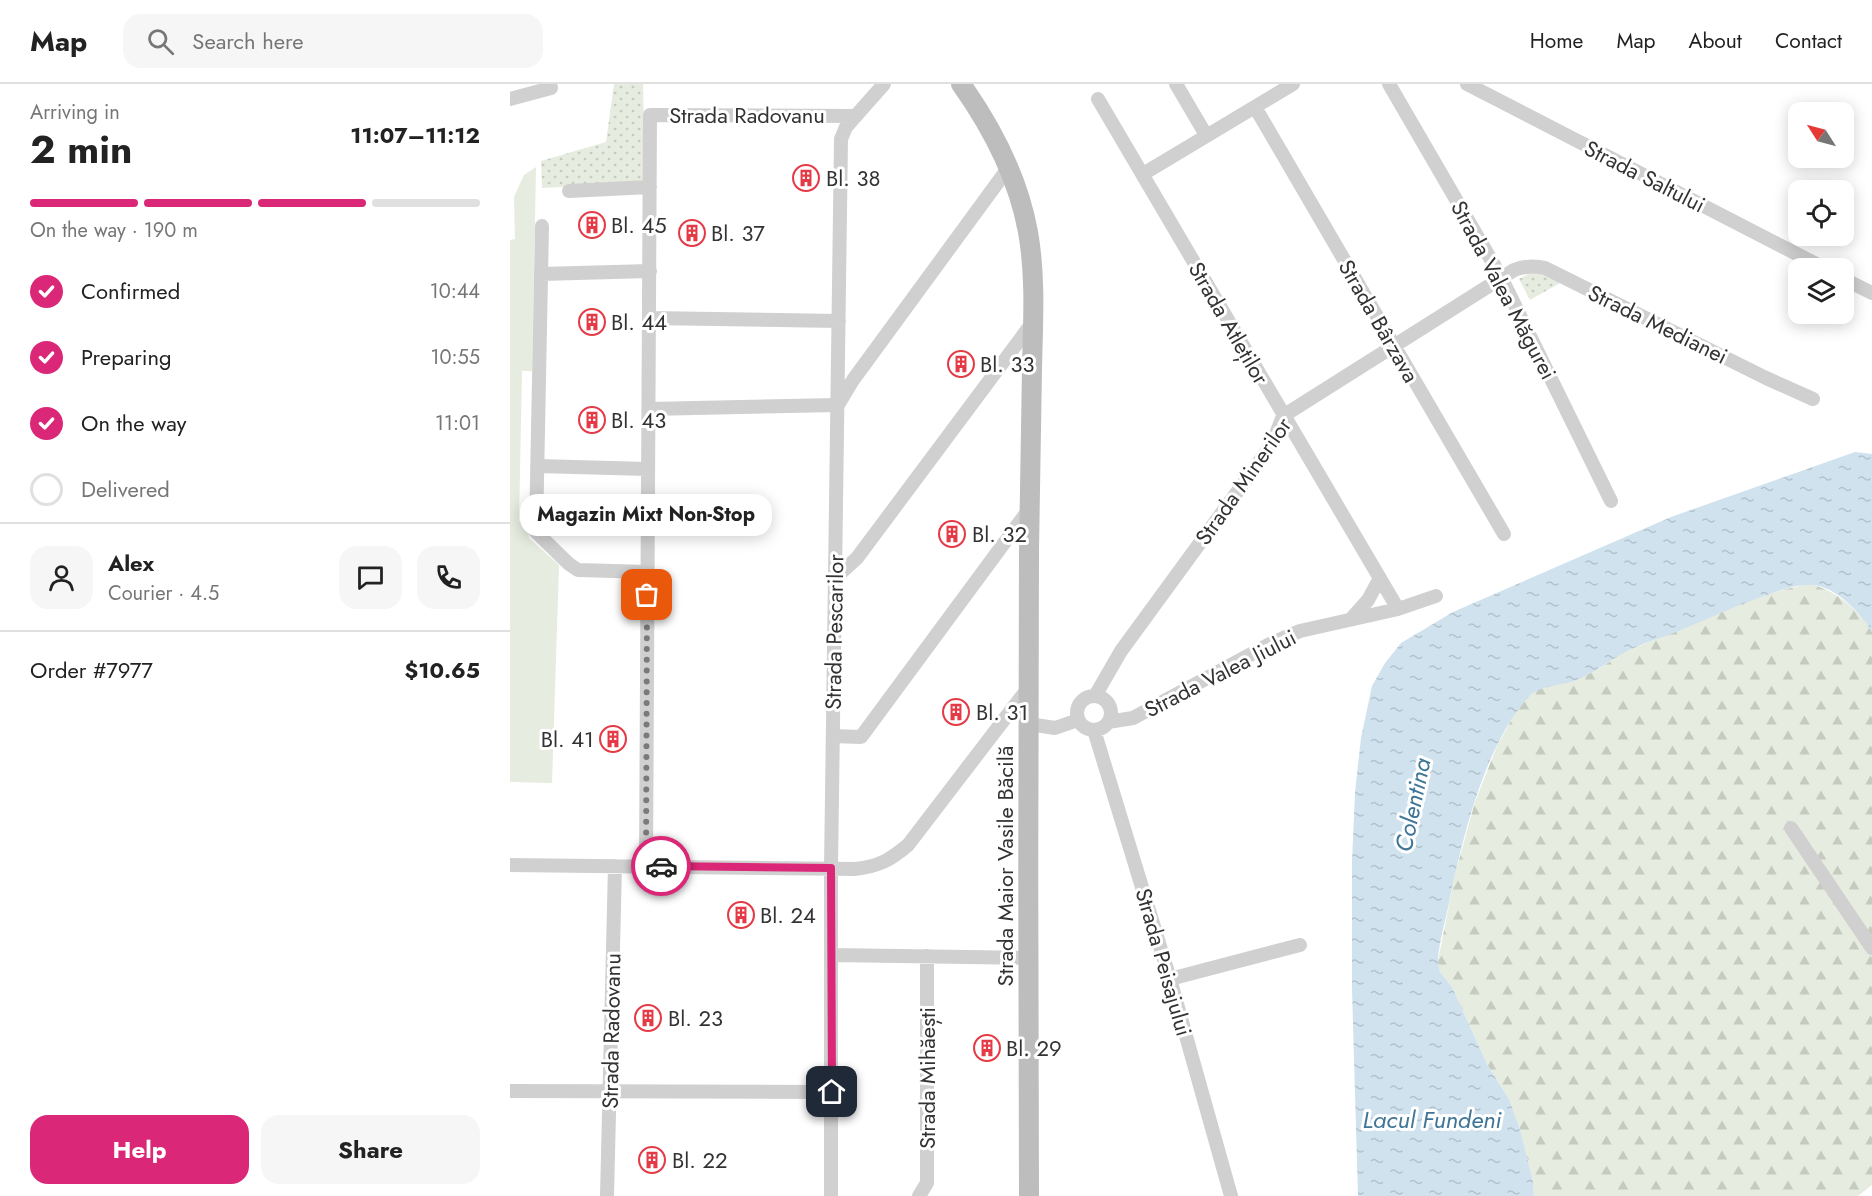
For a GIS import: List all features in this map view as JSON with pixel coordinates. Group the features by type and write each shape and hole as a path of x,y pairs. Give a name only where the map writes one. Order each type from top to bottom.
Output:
{"street":[{"path":"510,99 551,88 550,84"},
{"name":"Strada Pescarilor","path":"831,1196 831,868 841,139 846,127 884,84"},
{"name":"Strada Maior Vasile Băcilă","path":"961,84 991,131 1009,167 1023,209 1032,269 1029,1196"},
{"path":"1176,84 1206,135"},
{"path":"1143,174 1293,84"},
{"name":"Strada Valea Măgurei","path":"1389,84 1501,278 1611,501"},
{"name":"Strada Saltului","path":"1467,84 1805,258"},
{"name":"Strada Atleților","path":"1098,99 1398,609"},
{"name":"Strada Bârzava","path":"1255,107 1504,534"},
{"name":"Strada Radovanu","path":"646,866 650,115 856,116"},
{"path":"649,409 838,405 853,380 1009,167"},
{"path":"569,191 650,187"},
{"path":"542,226 536,532 562,558 578,570 648,572"},
{"name":"Strada Medianei","path":"1501,278 1525,266 1545,268 1813,399"},
{"path":"541,274 650,271"},
{"name":"Strada Minerilor","path":"1095,696 1121,651 1262,458 1274,439 1283,416 1501,278"},
{"path":"1854,284 1872,294"},
{"path":"649,318 839,321"},
{"path":"835,578 857,558 1033,322"},
{"path":"537,466 648,469"},
{"path":"833,736 861,736 1030,508"},
{"path":"1352,618 1368,600 1380,578"},
{"name":"Strada Valea Jiului","path":"1108,722 1133,717 1300,631 1398,609 1436,596"},
{"path":"510,865 831,868 875,866 892,858 908,845 1029,687"},
{"path":"1089,696 1095,696 1101,697 1109,705 1110,717 1104,726 1094,730 1085,727 1078,720 1077,714 1080,703 1089,696"},
{"path":"1029,724 1055,728 1078,720"},
{"name":"Strada Peisajului","path":"1094,730 1170,979 1231,1196"},
{"path":"1791,828 1872,948"},
{"name":"Strada Radovanu","path":"607,1196 615,866"},
{"path":"1170,979 1300,945"},
{"path":"831,955 1028,958"},
{"name":"Strada Mihăești","path":"919,1196 927,1183 927,957"},
{"path":"510,1091 832,1092"}],"green space":[{"path":"614,84 643,84 645,183 542,188 541,161 606,142"},
{"path":"536,167 532,371 522,371 519,521 529,521 529,538 559,565 552,783 510,782 510,240 515,239 514,197 524,175"},
{"path":"1534,271 1556,279 1560,283 1530,300 1519,279"},
{"path":"1809,584 1828,591 1853,608 1872,632 1872,1185 1858,1196 1534,1196 1533,1181 1520,1129 1509,1099 1488,1066 1452,987 1440,972 1438,961 1455,874 1475,802 1497,746 1514,715 1527,698 1539,689 1556,683 1574,681 1623,653 1746,601"}],"water":[{"name":"Lacul Fundeni","path":"1855,452 1872,454 1872,632 1853,608 1828,589 1809,585 1795,586 1761,597 1636,647 1580,678 1536,692 1525,701 1510,721 1486,770 1460,852 1438,961 1440,972 1452,987 1488,1066 1509,1099 1520,1129 1533,1181 1534,1196 1358,1196 1352,990 1352,861 1355,793 1361,738 1372,686 1385,663 1401,643 1453,612 1671,517"}],"way so far":[{"path":"647,595 646,866 661,866"}],"place":[{"name":"Bl. 38","path":"806,178"},
{"name":"Bl. 45","path":"592,225"},
{"name":"Bl. 37","path":"692,233"},
{"name":"Bl. 44","path":"592,322"},
{"name":"Bl. 33","path":"961,364"},
{"name":"Bl. 43","path":"592,420"},
{"name":"Bl. 32","path":"952,534"},
{"name":"Magazin Mixt Non-Stop","path":"647,595"},
{"name":"Bl. 31","path":"956,712"},
{"name":"Bl. 41","path":"613,739"},
{"name":"Bl. 24","path":"741,915"},
{"name":"Bl. 23","path":"648,1018"},
{"name":"Bl. 29","path":"987,1048"},
{"name":"Bl. 22","path":"652,1160"}],"route":[{"path":"661,866 831,868 832,1092"}],"water label":[{"name":"Colentina","path":"1413,805"}]}
